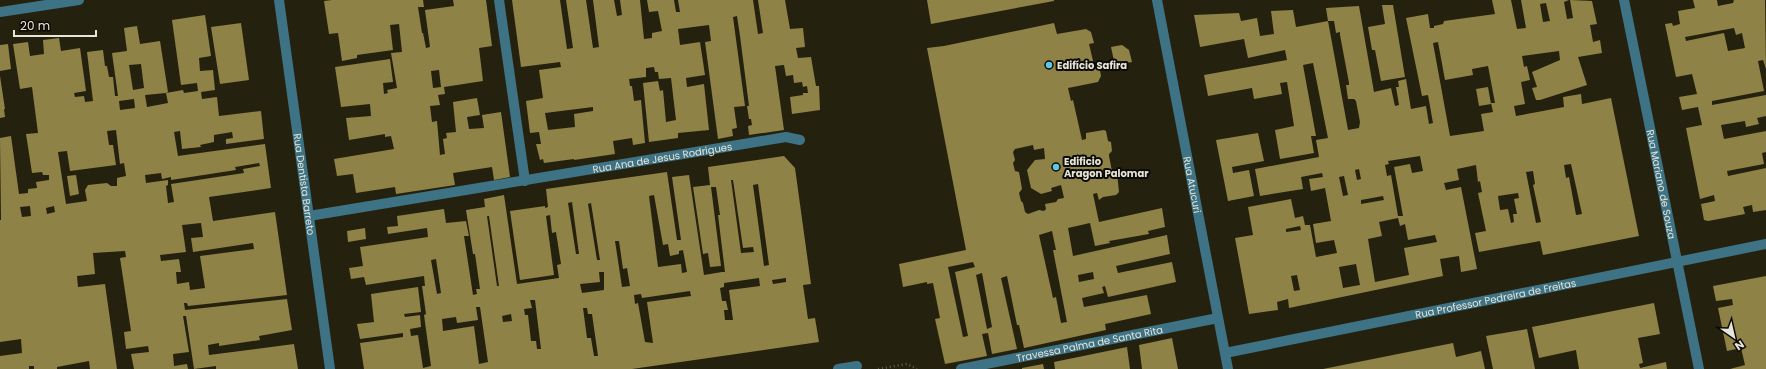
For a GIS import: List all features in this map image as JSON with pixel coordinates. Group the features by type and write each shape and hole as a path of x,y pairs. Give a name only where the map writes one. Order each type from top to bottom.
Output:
{"street":[{"path":"0,12 79,0"},
{"name":"Rua Dentista Barreto","path":"279,0 330,369"},
{"path":"499,0 525,181"},
{"name":"Rua Atucuri","path":"1157,0 1228,369"},
{"name":"Rua Mariano de Souza","path":"1624,0 1699,369"},
{"name":"Rua Ana de Jesus Rodrigues","path":"309,216 786,137 800,140"},
{"name":"Rua Professor Pedreira de Freitas","path":"1225,353 1766,244"},
{"name":"Travessa Palma de Santa Rita","path":"961,369 1218,318"},
{"path":"838,369 857,366"}],"path":[{"path":"878,369 908,364 917,369"}],"building":[{"path":"423,0 424,7 418,7 426,48 430,47 425,10 454,6 453,0 486,0 492,46 479,48 483,81 444,87 445,94 438,95 440,105 430,106 432,122 437,121 440,155 445,154 443,139 447,138 446,133 456,132 453,102 477,98 480,115 467,117 469,129 484,128 482,115 501,112 510,177 494,180 492,167 453,173 455,185 396,194 395,187 356,193 353,174 337,176 334,159 394,149 391,136 385,137 385,134 349,140 346,118 371,116 370,104 341,107 335,67 390,59 393,82 383,83 384,94 388,93 387,90 397,88 391,53 402,52 399,24 390,25 393,50 357,55 357,58 342,61 338,33 329,34 324,1","holes":["439,70 441,87 433,88 431,71"]},
{"path":"512,0 560,0 567,49 573,48 566,0 586,0 593,48 599,47 593,0 614,0 617,16 622,15 620,0 640,0 644,39 652,38 652,33 662,31 658,11 649,12 647,0 674,0 676,12 680,12 678,0 753,0 758,34 763,33 758,0 785,0 790,29 803,28 805,47 796,48 798,58 811,57 816,86 819,86 820,110 792,114 790,97 808,93 807,86 803,87 802,82 794,83 793,75 786,76 784,65 775,66 784,130 749,135 748,126 752,125 751,119 749,119 747,106 749,106 737,16 733,17 745,106 734,107 737,128 732,129 733,136 718,139 705,42 711,41 709,25 678,29 680,45 700,42 705,75 686,78 687,87 704,84 709,130 678,133 678,138 649,142 643,83 658,81 660,91 663,90 666,122 676,120 671,78 659,79 658,72 655,72 654,67 646,68 646,77 629,79 630,86 632,86 634,101 641,100 645,143 633,145 632,138 613,141 615,154 544,163 543,159 540,160 536,144 541,144 539,132 530,133 526,101 543,98 539,70 561,67 560,62 521,67","holes":["593,107 593,111 574,114 575,127 548,130 545,113"]},
{"path":"927,0 1054,0 1054,1 931,24"},
{"path":"1492,0 1511,0 1517,29 1526,28 1521,0 1569,0 1564,2 1567,19 1573,18 1570,0 1592,1 1597,24 1590,25 1593,42 1600,40 1602,53 1578,57 1587,85 1536,100 1532,88 1537,87 1532,72 1560,60 1559,51 1522,56 1524,67 1527,66 1530,80 1521,82 1525,104 1514,106 1516,116 1564,107 1563,97 1581,94 1582,104 1611,98 1639,236 1543,255 1540,241 1479,252 1475,233 1486,231 1478,193 1482,192 1480,181 1478,182 1476,165 1457,169 1459,180 1444,183 1446,190 1461,187 1477,269 1461,272 1459,256 1440,259 1443,276 1289,308 1288,299 1277,302 1278,310 1249,314 1235,238 1253,235 1248,207 1291,199 1295,218 1303,216 1305,225 1310,225 1316,257 1337,253 1334,240 1316,243 1313,224 1331,221 1325,188 1311,191 1309,179 1323,177 1322,173 1301,177 1303,189 1260,196 1255,169 1319,157 1316,140 1328,138 1313,63 1303,65 1316,136 1311,136 1314,153 1280,159 1275,130 1294,126 1287,82 1280,83 1282,94 1254,99 1252,88 1208,96 1204,75 1287,60 1285,50 1248,58 1244,39 1200,47 1194,15 1239,13 1241,21 1257,18 1260,36 1274,34 1271,11 1293,10 1296,27 1328,21 1326,8 1359,6 1374,92 1391,88 1395,106 1399,105 1396,87 1399,87 1398,81 1406,79 1411,109 1426,106 1429,124 1433,123 1428,95 1422,96 1406,18 1428,14 1430,28 1434,28 1434,26 1443,24 1444,21 1495,14","holes":["1546,3 1550,21 1543,22 1540,4","1328,21 1334,21 1336,33 1340,32 1349,83 1349,85 1346,85 1348,99 1354,99 1356,101 1360,122 1359,128 1348,130","1438,42 1445,80 1473,75 1472,69 1488,66 1495,103 1491,103 1493,112 1481,114 1484,131 1450,136 1433,43","1420,156 1423,171 1412,173 1410,164 1394,167 1403,216 1398,216 1391,175 1387,176 1385,165 1389,164 1388,161","1571,164 1582,214 1576,215 1569,177 1566,178 1564,165","1359,169 1361,179 1357,180 1355,170","1533,171 1535,184 1533,185 1541,222 1536,223 1526,172","1344,176 1348,195 1343,196 1339,177","1518,193 1519,198 1514,199 1517,214 1513,214 1514,222 1511,223 1508,209 1500,210 1498,196","1383,196 1384,200 1361,204 1361,200","1398,218 1400,226 1405,224 1408,240 1435,235 1437,242 1404,248 1409,275 1375,282 1368,239 1382,236 1379,222","1300,226 1301,230 1286,232 1286,229","1356,264 1360,285 1343,288 1339,267","1297,275 1300,290 1294,291 1291,276"]},
{"path":"1693,0 1717,0 1718,6 1733,3 1734,0 1765,0 1766,69 1763,60 1758,61 1764,91 1712,101 1712,105 1766,95 1766,116 1757,118 1759,124 1746,127 1745,121 1721,125 1724,139 1766,131 1766,152 1762,153 1764,164 1727,171 1728,176 1766,168 1766,210 1753,212 1752,205 1743,207 1745,214 1708,221 1704,220 1701,204 1715,201 1714,195 1700,199 1686,128 1702,125 1698,107 1682,110 1679,97 1697,94 1692,74 1676,77 1665,24 1672,23 1673,26 1680,24 1678,11 1695,8","holes":["1734,28 1736,35 1742,33 1745,48 1728,51 1724,33 1686,41 1685,37"]},
{"path":"1382,5 1393,5 1405,77 1381,81 1375,50 1372,50 1368,27 1385,24"},
{"path":"205,15 211,56 199,58 200,71 213,70 215,90 201,92 202,99 217,97 219,116 261,111 264,139 226,144 226,139 233,138 232,132 214,135 214,142 200,145 201,147 182,149 180,131 174,132 178,156 265,144 271,188 209,197 213,221 275,212 287,295 188,306 187,303 184,303 185,310 287,299 292,330 259,336 260,340 219,346 219,343 208,345 209,355 294,344 298,369 216,369 216,366 194,369 186,316 183,316 189,352 173,354 174,366 187,364 188,369 134,369 131,354 149,352 148,346 126,349 124,332 131,331 120,258 126,257 125,251 93,253 95,274 77,276 78,287 105,284 117,369 90,369 89,361 57,367 57,369 34,369 34,366 29,366 29,369 0,369 0,356 22,353 21,339 0,342 0,138 11,136 19,194 28,193 28,189 37,188 36,182 49,180 49,175 43,175 42,172 32,173 26,134 38,133 32,87 20,89 13,44 28,42 30,56 44,54 43,40 59,38 61,51 80,48 86,91 74,93 75,97 84,96 85,102 93,101 87,52 103,50 105,66 107,66 109,77 113,77 115,96 118,96 112,53 127,51 124,28 137,26 140,44 160,41 168,92 166,93 183,90 184,93 198,91 197,83 181,85 172,20","holes":["141,64 144,88 133,90 129,65","166,93 168,103 147,107 145,95","134,99 135,108 120,110 119,101","116,130 120,164 124,163 126,176 117,178 117,186 111,186 107,183 88,185 85,190 87,201 66,204 58,152 67,151 70,171 116,165 113,145 109,145 107,131","259,163 260,166 243,169 244,173 171,184 174,202 168,203 166,186 168,185 168,180 146,183 145,175 161,173 162,179 171,177 171,180 236,170 235,167","30,206 31,216 22,217 20,207","54,206 55,212 47,214 46,208","201,223 203,237 191,238 193,252 253,243 254,249 200,256 205,288 190,290 189,282 177,284 176,272 181,272 179,259 161,261 160,255 186,252 182,225"]},
{"path":"241,23 249,80 220,84 211,27"},
{"path":"1054,23 1057,34 1086,29 1091,32 1094,43 1089,44 1094,65 1099,64 1101,76 1098,82 1068,88 1071,101 1073,100 1082,140 1086,139 1086,133 1104,130 1106,131 1108,141 1111,142 1112,151 1109,156 1112,171 1117,173 1119,192 1116,195 1103,197 1099,200 1097,193 1093,194 1099,222 1162,208 1165,227 1148,231 1149,234 1109,241 1110,243 1095,246 1090,223 1068,228 1073,256 1167,235 1170,254 1116,266 1118,273 1172,262 1176,282 1108,297 1105,286 1102,287 1104,293 1082,298 1084,307 1147,295 1151,314 1105,324 1106,330 1024,348 1019,325 1017,325 1007,276 1001,278 1017,349 992,354 988,333 982,334 987,356 945,364 935,319 940,318 933,283 927,284 927,282 903,287 899,264 966,250 927,48 944,46","holes":["1033,145 1034,150 1044,148 1045,159 1035,160 1027,170 1031,188 1041,194 1052,191 1051,188 1061,185 1064,198 1058,199 1056,202 1045,204 1046,209 1044,211 1039,210 1028,214 1025,212 1019,193 1022,189 1019,172 1015,171 1013,163 1015,160 1013,152 1015,149","1052,231 1056,250 1053,250 1067,322 1061,323 1056,297 1053,298 1039,235","973,262 975,267 955,272 968,336 963,337 948,267","1093,272 1094,279 1079,282 1078,275","982,273 992,327 987,329 976,275"]},
{"path":"8,44 11,69 0,71 0,45"},
{"path":"1122,45 1129,50 1132,62 1119,64 1118,61 1114,61 1111,47"},
{"path":"0,76 5,117 0,118"},
{"path":"1488,87 1491,104 1479,106 1476,89"},
{"path":"1258,133 1264,161 1232,167 1233,173 1249,170 1254,196 1228,201 1216,140"},
{"path":"784,156 795,168 811,284 803,285 808,319 815,318 819,342 632,369 364,369 360,343 403,337 403,333 360,339 357,324 374,322 371,294 418,287 421,312 404,314 405,317 420,315 421,327 410,329 411,336 418,335 423,368 431,366 424,315 426,314 422,286 425,286 424,276 366,285 364,277 351,279 349,268 363,266 360,247 428,237 427,228 388,234 387,227 398,226 397,216 444,209 446,223 466,221 469,236 464,236 473,295 477,294 476,289 480,289 466,210 485,207 484,199 504,195 517,284 559,278 557,265 561,264 556,232 552,233 550,215 546,216 554,275 520,280 510,211 545,206 545,208 548,207 546,189 667,172 677,240 681,240 672,177 689,175 704,275 725,272 716,187 711,187 721,266 710,267 708,253 703,254 693,187 710,185 708,167","holes":["731,180 733,180 743,248 753,247 754,252 741,253","758,184 769,265 764,266 753,185","654,195 663,245 668,244 670,256 679,254 679,251 683,250 687,272 682,273 681,264 658,267 649,196","572,202 579,254 576,254 568,203","591,203 600,260 597,260 588,204","487,216 489,216 499,286 497,286","615,241 619,241 623,269 627,268 630,286 622,287","436,259 441,293 437,294 431,260","599,272 604,272 604,290 582,293 580,284 600,282","759,278 760,286 729,290 733,320 725,320 724,310 728,310 726,301 722,301 720,288 724,287 724,283","786,278 786,282 773,284 772,280","690,291 691,296 647,302 653,343 645,342 638,303 635,304 634,295 641,294 642,298","530,300 535,300 541,349 537,349 536,341 531,341 528,315 525,315 524,309 532,308","476,307 480,307 488,362 479,364 474,326 443,331 442,319 456,317 457,323 478,320","583,308 587,308 588,314 592,314 598,356 594,356 591,338 587,338","511,314 512,321 503,322 502,316"]},
{"path":"76,175 79,194 70,196 67,176"},
{"path":"365,228 366,239 348,242 347,231"},
{"path":"1766,276 1766,369 1730,369 1745,365 1741,348 1727,351 1718,308 1733,305 1732,299 1716,301 1713,286"},
{"path":"1654,303 1660,334 1638,338 1643,363 1639,364 1640,368 1666,362 1667,369 1579,369 1576,350 1539,358 1532,327"},
{"path":"1527,329 1535,369 1493,369 1486,336"},
{"path":"1172,338 1178,369 1142,369 1139,345"},
{"path":"1453,343 1456,357 1481,351 1485,369 1323,369"},
{"path":"1127,347 1130,369 1055,369 1054,362"},
{"path":"1043,364 1044,369 1022,369 1022,368"}],"place":[{"name":"Edifício Safira","path":"1049,65"},
{"name":"Edificio Aragon Palomar","path":"1056,167"}]}
